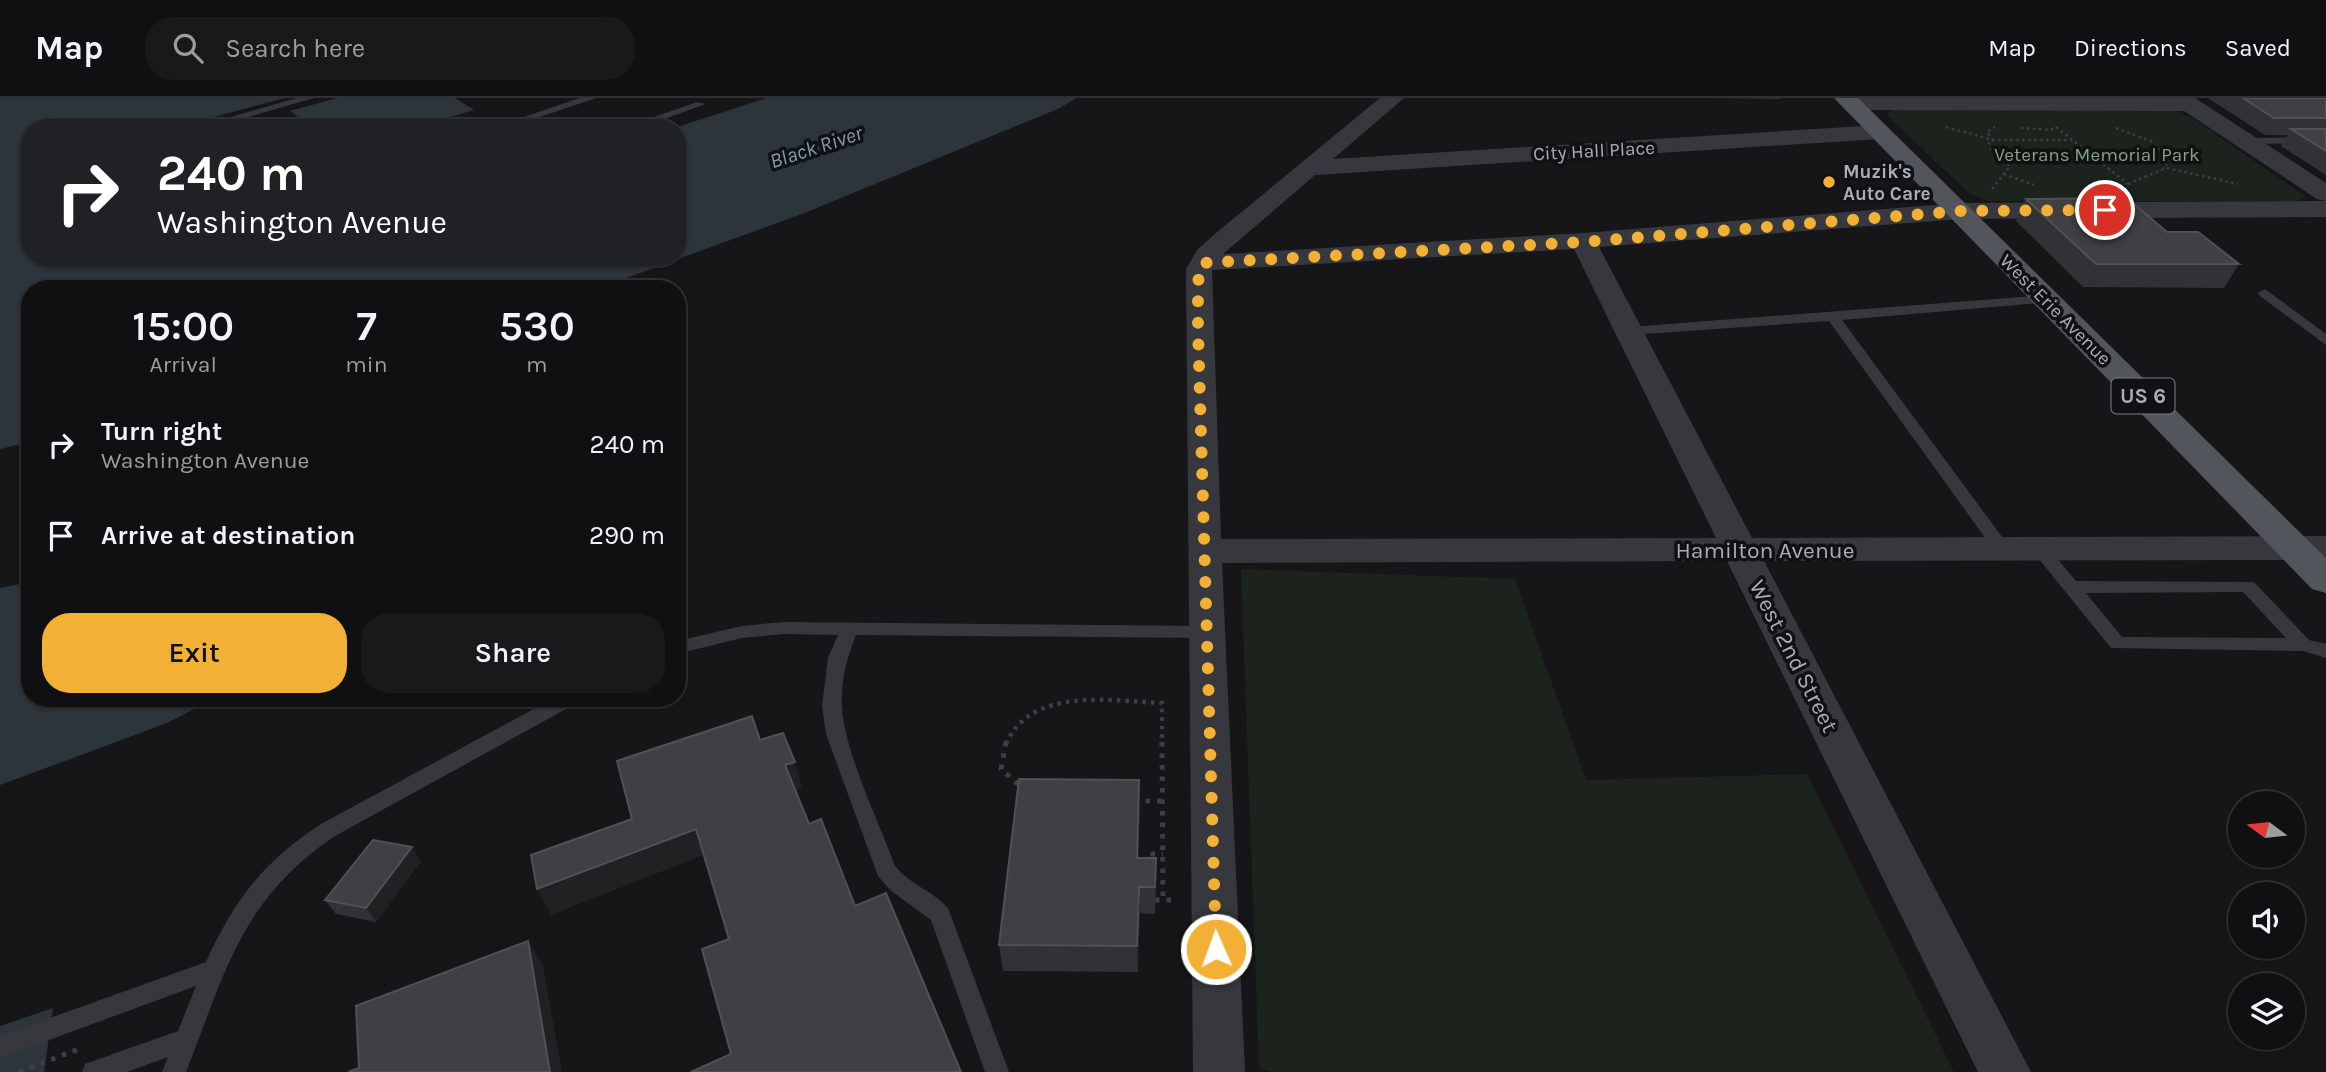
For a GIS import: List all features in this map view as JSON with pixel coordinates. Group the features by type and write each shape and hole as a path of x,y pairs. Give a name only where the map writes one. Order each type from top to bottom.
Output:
{"main road":[{"name":"West Erie Avenue","path":"1849,101 1880,132 1973,204 2047,299 2310,548 2326,580"}],"street":[{"path":"1219,1072 1198,282 1202,263 1225,238 1393,98"},
{"path":"1849,101 2185,101 2326,194"},
{"name":"City Hall Place","path":"1309,168 1880,132"},
{"path":"1202,263 1583,242 1973,204 2326,209"},
{"name":"West 2nd Street","path":"1583,242 2005,1072"},
{"name":"Hamilton Avenue","path":"1204,551 2310,548"}],"lane":[{"path":"231,119 309,98"},
{"path":"532,119 529,117 591,98"},
{"path":"655,119 701,104"},
{"path":"2244,141 2326,141"},
{"path":"2265,293 2326,341"},
{"path":"1630,331 2047,299"},
{"path":"1833,317 2002,549"},
{"path":"2040,549 2117,643 2303,645 2326,651"},
{"path":"2071,587 2248,586 2303,645"},
{"path":"686,646 742,632 785,628 1206,632"},
{"path":"850,628 836,658 832,706 836,734 886,870 892,880 933,906 940,915 997,1072"},
{"path":"174,1072 217,968 255,895 296,850 554,707"},
{"path":"0,1047 217,968"},
{"path":"94,1072 187,1039"}],"path":[{"path":"1993,140 1987,132 1990,128 2004,126"},
{"path":"2012,127 2040,131 2051,130 2055,126 2128,184"},
{"path":"2105,126 2137,134 2153,142 2166,156 2166,168"},
{"path":"1973,204 2010,166 1992,152 1989,143 1993,140 2073,140"},
{"path":"2122,190 2128,184 2166,168 2245,186"},
{"path":"2004,174 2037,186"},
{"path":"1027,790 1001,769 1009,733 1030,713 1057,702 1162,703 1163,900"},
{"path":"1123,801 1163,801"},
{"path":"1148,874 1148,854 1163,854"},
{"path":"1155,900 1181,900"},
{"path":"19,1072 92,1045"}],"green space":[{"name":"Veterans Memorial Park","path":"1894,109 2176,110 2194,119 2306,197 2297,201 1989,201 1970,194 1888,116"},
{"path":"1241,569 1515,579 1586,780 1807,774 1954,1072 1274,1072 1259,1068"}],"water":[{"path":"0,98 285,98 207,119 21,119 21,266 659,266 621,280 21,280 21,444 0,449"},
{"path":"337,98 455,98 474,110 444,119 300,119 290,111"},
{"name":"Black River","path":"766,98 1076,98 1060,108 802,214 686,256 686,124"},
{"path":"21,584 21,707 198,707 167,723 0,785 0,588"},
{"path":"53,1008 44,1072 0,1072 0,1026"}],"building":[{"path":"2243,98 2326,98 2326,118 2274,118"},
{"path":"2291,129 2326,129 2326,151"},
{"path":"2127,198 2167,232 2198,232 2239,264 2096,264 2026,199"},
{"path":"752,716 760,740 783,733 795,762 785,765 809,824 821,819 855,906 886,893 961,1072 691,1072 731,1054 702,949 729,939 696,829 537,889 531,855 632,819 617,761"},
{"path":"1019,779 1139,780 1137,858 1156,858 1155,887 1139,887 1137,946 999,945"},
{"path":"373,840 412,847 366,908 325,900"},
{"path":"528,941 550,1072 348,1072 359,1068 356,1006"}],"place":[{"name":"Muzik's Auto Care","path":"1829,182"}],"route":[{"path":"1216,949 1198,329 1198,282 1202,263 1583,242 1960,211 2105,210"}]}
